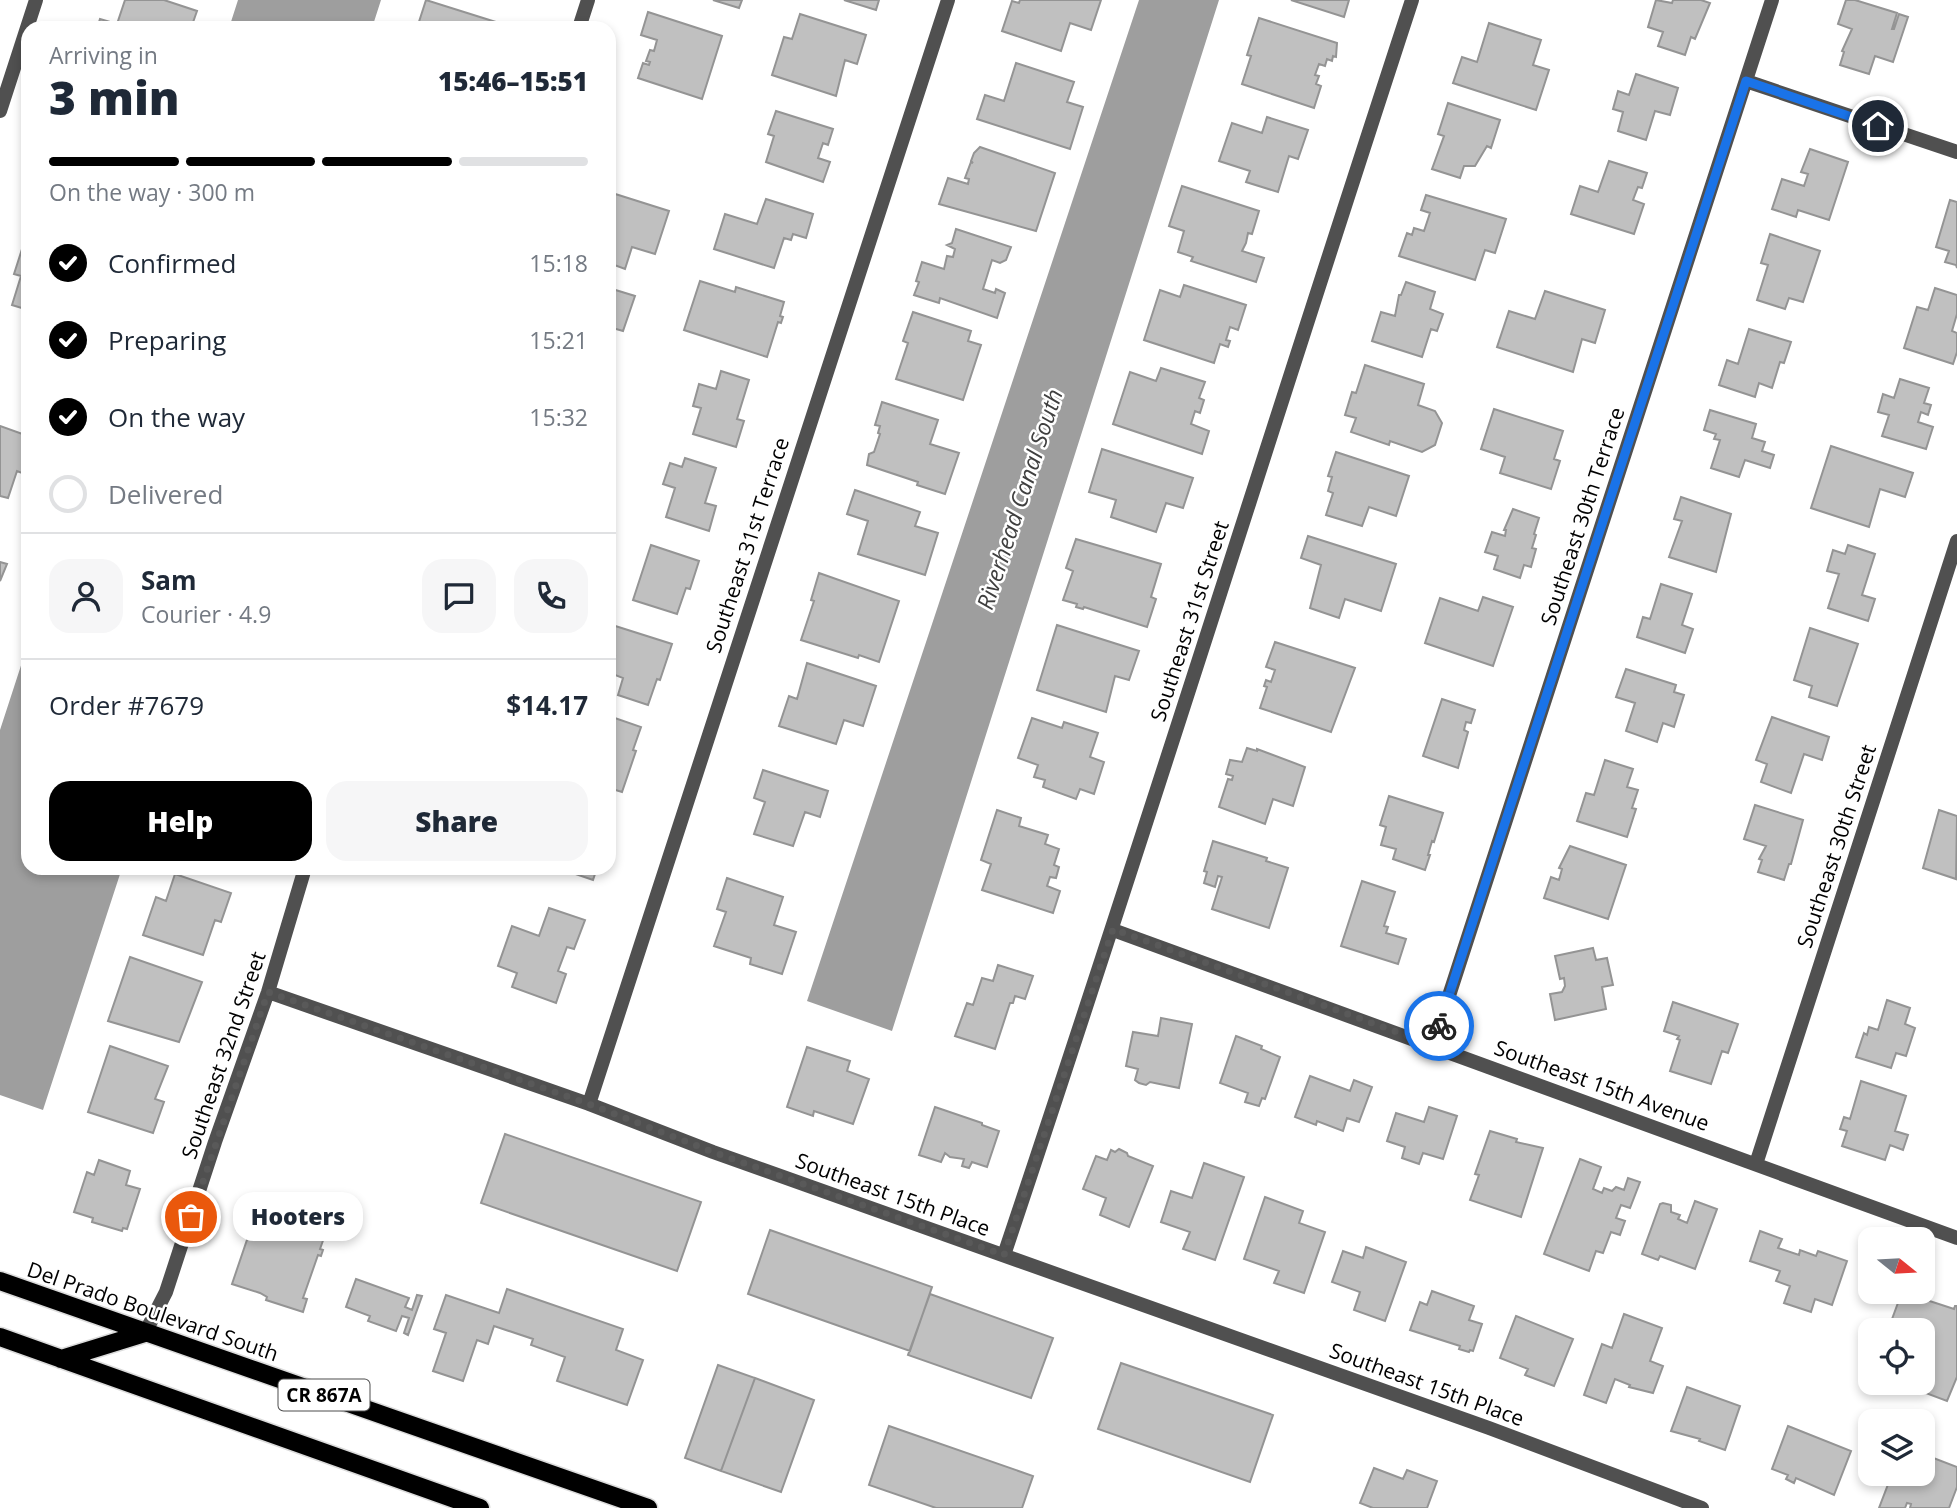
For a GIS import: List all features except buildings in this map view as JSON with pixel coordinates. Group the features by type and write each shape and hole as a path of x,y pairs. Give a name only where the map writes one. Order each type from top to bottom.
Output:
{"main road":[{"name":"Del Prado Boulevard South","path":"0,1281 648,1508"},
{"path":"61,1359 145,1333"},
{"name":"CR 867A","path":"0,1337 480,1508"}],"street":[{"path":"29,21 36,0"},
{"path":"581,21 588,0"},
{"name":"Southeast 31st Terrace","path":"589,1104 948,0"},
{"name":"Southeast 31st Street","path":"1004,1255 1113,929 1412,0"},
{"name":"Southeast 30th Terrace","path":"1433,1045 1772,0"},
{"path":"0,111 21,46"},
{"path":"1746,81 1957,152"},
{"name":"Southeast 30th Street","path":"1756,1164 1957,541"},
{"name":"Southeast 32nd Street","path":"145,1333 166,1292 268,992 303,875"},
{"name":"Southeast 15th Avenue","path":"1113,929 1957,1238"},
{"name":"Southeast 15th Place","path":"268,992 589,1104 713,1152 1489,1428 1702,1508"}],"water":[{"path":"238,0 381,0 374,21 231,21"},
{"name":"Riverhead Canal South","path":"1139,0 1219,0 892,1031 807,1001"},
{"path":"21,666 21,875 120,875 43,1110 0,1095 0,730"}],"way so far":[{"path":"191,1217 268,992 589,1104 713,1152 1004,1255 1113,929 1433,1045 1439,1026"}],"place":[{"name":"Hooters","path":"191,1217"}],"route":[{"path":"1439,1026 1746,81 1878,126"}]}
